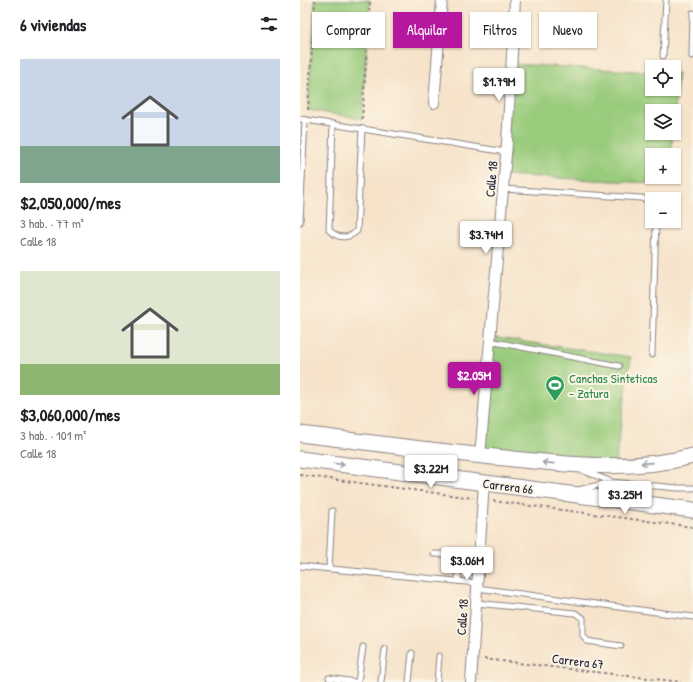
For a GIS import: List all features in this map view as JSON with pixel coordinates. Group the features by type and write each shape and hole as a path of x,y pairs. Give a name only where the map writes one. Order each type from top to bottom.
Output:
{"main road":[{"name":"Carrera 66","path":"300,434 480,456 570,465 615,465 688,458"},
{"name":"Carrera 66","path":"300,459 692,510"}],"street":[{"path":"434,104 442,0"},
{"name":"Calle 18","path":"480,456 506,152 515,0"},
{"name":"Calle 18","path":"471,682 484,482"}],"lane":[{"path":"663,56 666,0"},
{"path":"692,56 693,13"},
{"path":"300,222 303,120 506,152"},
{"path":"333,124 329,230 338,236 343,237 348,237 357,231 362,129"},
{"path":"503,189 645,199"},
{"path":"652,355 656,228"},
{"path":"490,341 619,366"},
{"path":"570,465 612,482 693,488"},
{"path":"565,493 612,482"},
{"path":"329,568 332,511"},
{"path":"434,554 452,554 457,558 459,564 458,581"},
{"path":"300,566 458,581 693,617"},
{"path":"476,603 576,613 583,618 583,636 587,641 622,646"},
{"path":"358,682 363,647"},
{"path":"381,682 384,649"},
{"path":"409,682 412,653"},
{"path":"437,682 439,656"},
{"path":"329,678 355,682"}],"path":[{"path":"308,110 315,0"},
{"path":"362,119 370,0"},
{"path":"300,475 693,527"},
{"name":"Carrera 67","path":"473,658 681,682"}],"green space":[{"path":"315,0 370,0 369,12 314,12"},
{"path":"312,47 367,48 362,119 308,110"},
{"path":"513,64 645,72 645,96 676,96 675,104 645,104 645,140 672,140 672,148 645,148 645,183 504,175"},
{"name":"Canchas Sinteticas - Zatura","path":"490,337 631,357 615,465 480,456"}],"place":[{"name":"Canchas Sinteticas - Zatura","path":"555,402"}]}
